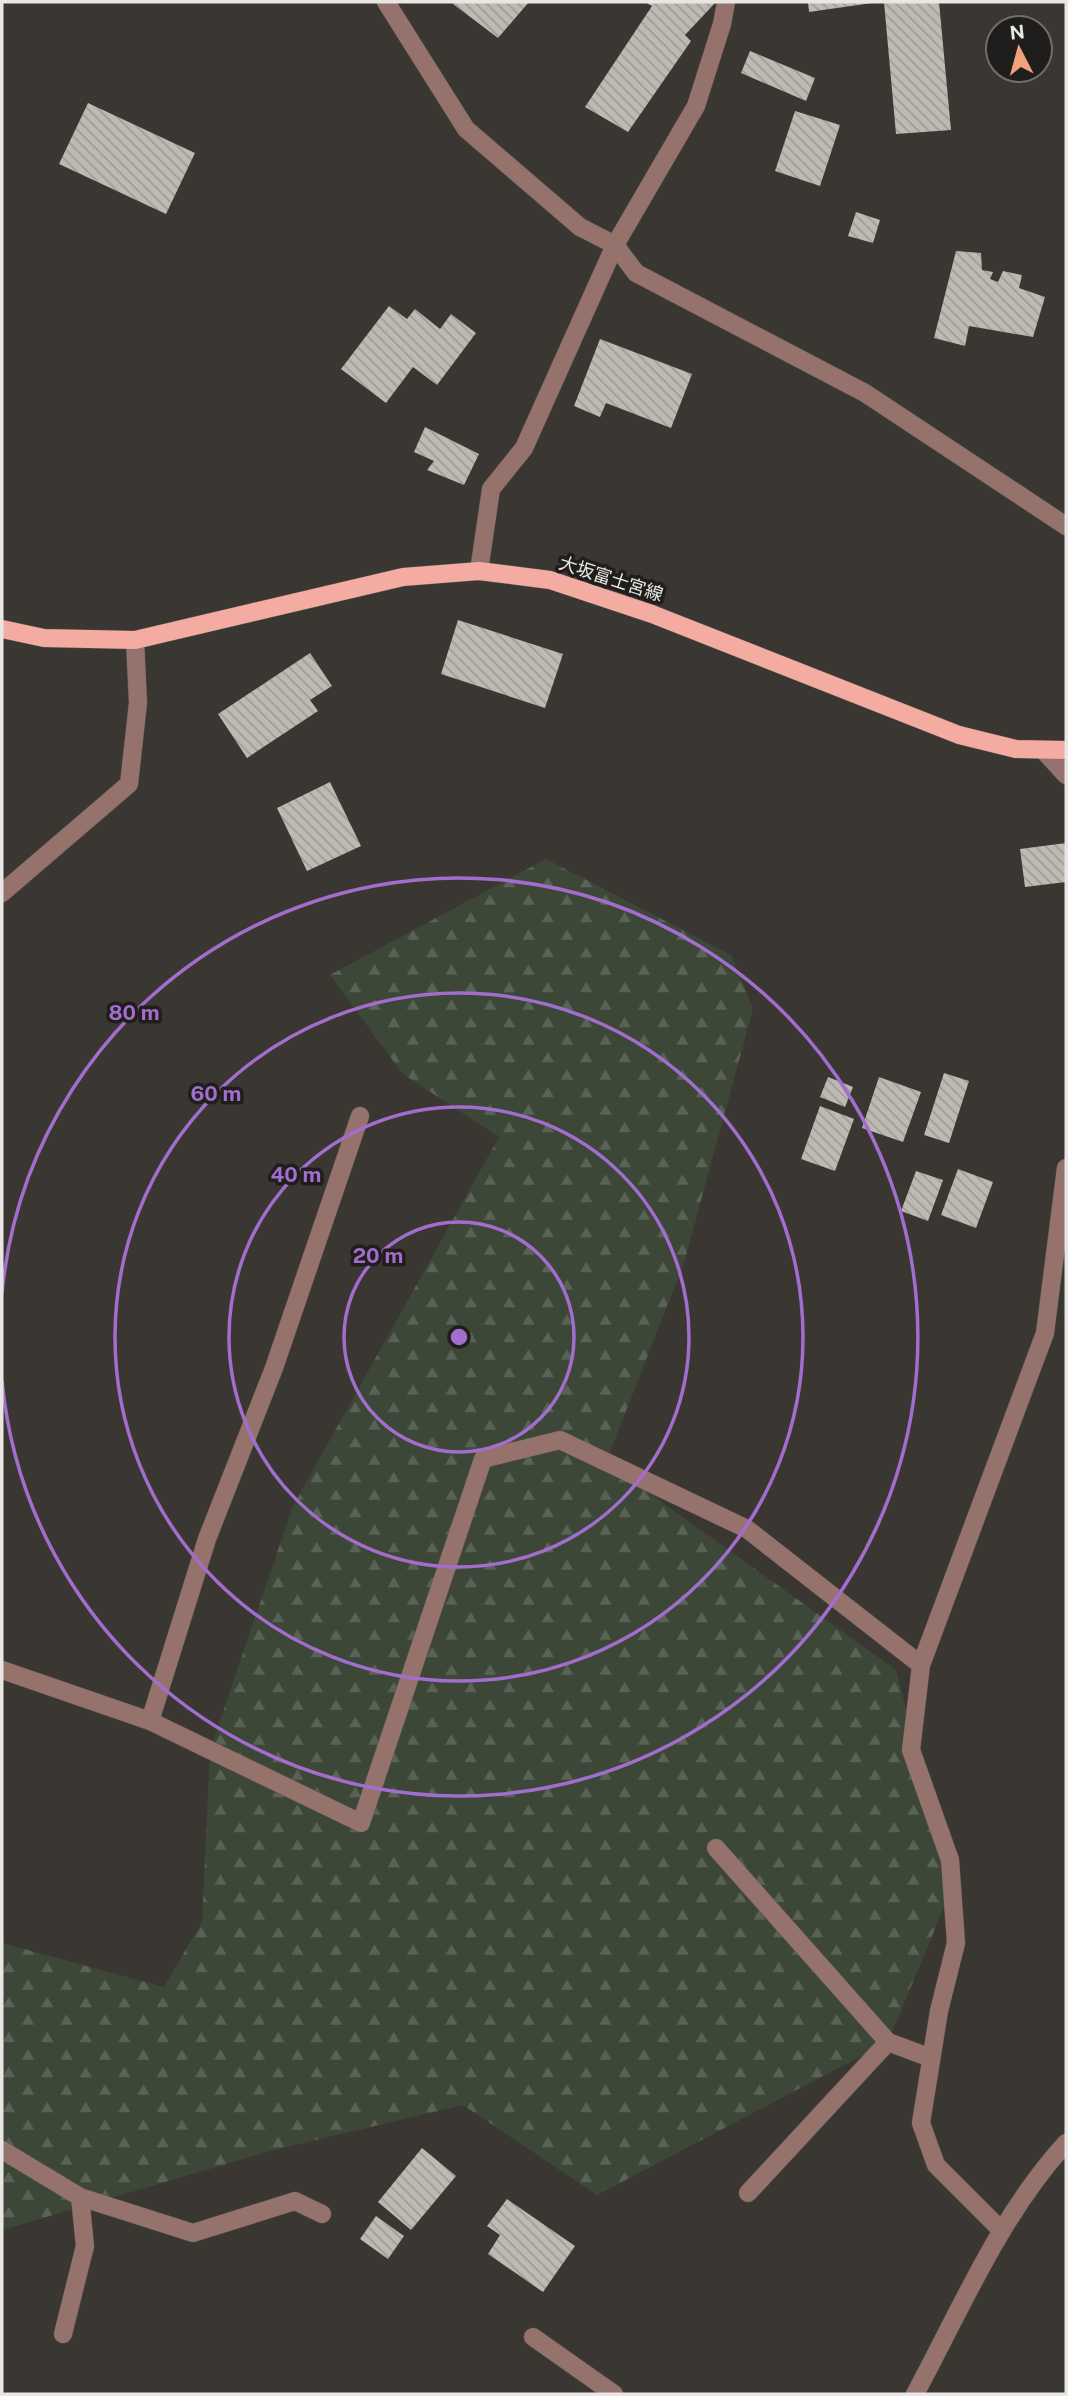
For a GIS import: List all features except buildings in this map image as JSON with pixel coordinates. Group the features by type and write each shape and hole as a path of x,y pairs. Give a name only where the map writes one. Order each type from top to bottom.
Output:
{"main road":[{"name":"大坂富士宮線","path":"2,629 44,638 135,640 403,577 479,571 550,580 652,614 959,735 1016,750 1066,750"}],"street":[{"path":"386,2 466,129 580,227 615,246 636,273 865,393 1066,526"},
{"path":"479,571 491,489 524,448 615,246 696,106 722,24 726,2"},
{"path":"2,893 129,784 138,703 135,640"},
{"path":"1045,752 1066,775"},
{"path":"150,1721 207,1539 274,1368 360,1116"},
{"path":"1002,2231 936,2165 921,2123 939,2011 956,1943 950,1860 911,1750 921,1665 1045,1333 1066,1168"},
{"path":"2,1670 150,1721 361,1823 484,1459 560,1440 747,1529 921,1665"},
{"path":"716,1848 888,2042 931,2058"},
{"path":"748,2193 888,2042"},
{"path":"915,2394 1002,2231 1043,2169 1066,2143"},
{"path":"2,2150 80,2197 193,2233 295,2201 322,2214"},
{"path":"63,2334 85,2246 80,2197"},
{"path":"533,2337 614,2394"}],"green space":[{"path":"546,859 731,955 753,1009 684,1263 606,1462 896,1670 952,1888 888,2042 597,2195 463,2105 270,2151 2,2230 2,1943 164,1987 202,1922 210,1750 293,1506 499,1137 403,1074 330,975"}]}
